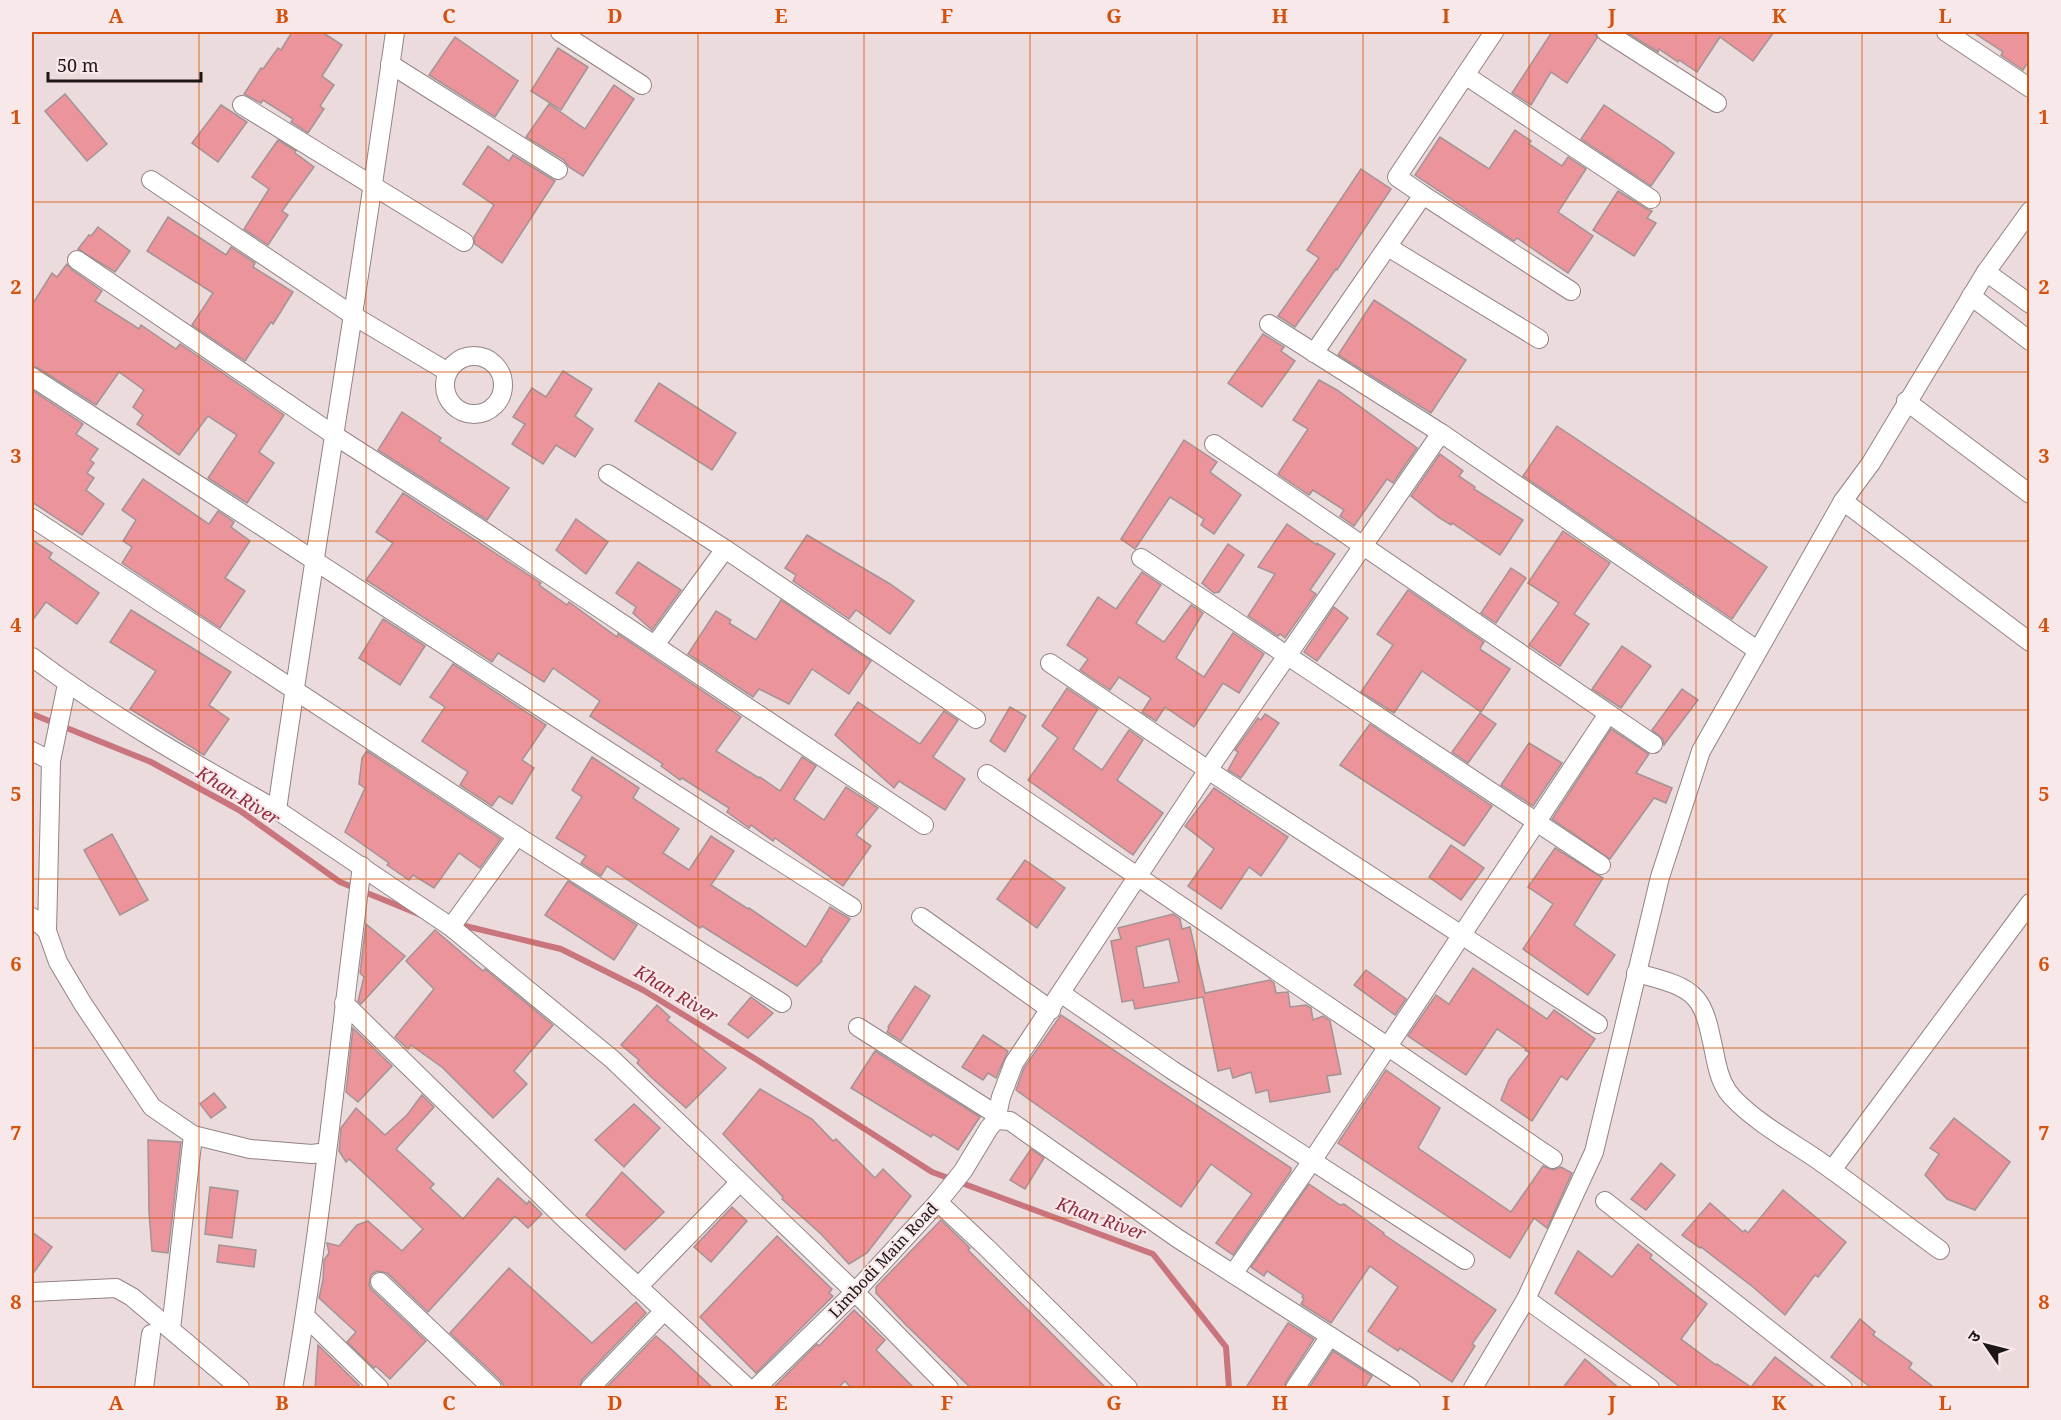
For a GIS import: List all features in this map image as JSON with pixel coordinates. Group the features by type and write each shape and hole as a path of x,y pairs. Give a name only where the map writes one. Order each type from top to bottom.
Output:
{"street":[{"path":"277,810 294,689 354,316 395,32"},
{"path":"560,32 642,85"},
{"path":"1494,32 1397,177 1571,291"},
{"path":"1606,32 1717,103"},
{"path":"1946,32 2030,88"},
{"path":"390,64 558,170"},
{"path":"1465,75 1651,199"},
{"path":"242,105 464,242"},
{"path":"151,180 354,316 448,372"},
{"path":"1314,353 1423,195"},
{"path":"1473,1389 1526,1299 1594,1152 1660,877 1701,751 1843,501 1871,463 1906,401 1986,272 2030,211"},
{"path":"1388,247 1539,339"},
{"path":"77,260 334,435 485,532 924,825"},
{"path":"1986,272 2030,304"},
{"path":"1971,296 2030,341"},
{"path":"1269,324 1441,433 1757,650"},
{"path":"32,377 588,740 852,908"},
{"path":"1906,401 2030,494"},
{"name":"Limbodi Main Road","path":"756,1389 855,1292 940,1200 963,1171 997,1118 1001,1098 1014,1063 1062,994 1208,770 1441,433"},
{"path":"1214,444 1653,744"},
{"path":"608,474 725,549 976,719"},
{"path":"1843,501 2030,642"},
{"path":"32,518 517,836 782,1003"},
{"path":"655,645 725,549"},
{"path":"1141,558 1601,866"},
{"path":"32,657 67,684 139,731 277,810 451,927 612,1059 855,1292 949,1389"},
{"path":"1050,663 1208,770 1598,1024"},
{"path":"67,684 51,762 47,931 58,962 82,1004 152,1107 192,1135 250,1149 312,1154 327,1152"},
{"path":"1233,1274 1312,1161 1608,714"},
{"path":"32,751 51,762"},
{"path":"987,774 1553,1159"},
{"path":"451,927 517,836"},
{"path":"293,1389 327,1152 362,866"},
{"path":"1832,1170 2030,903"},
{"path":"32,916 47,931"},
{"path":"921,917 1051,1010"},
{"path":"1636,974 1664,980 1682,987 1698,999 1705,1012 1719,1078 1731,1097 1751,1114 1832,1170 1940,1250"},
{"path":"1062,994 1172,1070 1465,1260"},
{"path":"344,1003 638,1287 748,1389"},
{"path":"858,1027 997,1118 1010,1121 1177,1238 1411,1389"},
{"path":"171,1329 192,1135"},
{"path":"638,1287 739,1183"},
{"path":"940,1200 1128,1389"},
{"path":"1605,1201 1843,1389"},
{"path":"380,1281 492,1389"},
{"path":"32,1292 116,1288 132,1297 240,1389"},
{"path":"1526,1299 1650,1389"},
{"path":"590,1389 664,1311"},
{"path":"305,1316 380,1389"},
{"path":"144,1389 151,1334"},
{"path":"1295,1389 1330,1336"}],"building":[{"path":"292,32 322,32 342,45 322,76 334,85 320,106 324,109 308,133 291,122 293,119 263,100 261,103 244,94 261,68 263,69 278,48 281,50"},
{"path":"1552,32 1595,32 1597,38 1567,83 1551,72 1531,105 1512,93"},
{"path":"1626,32 1774,32 1753,61 1720,37 1697,72"},
{"path":"1973,32 2030,32 2030,59 2023,70 2001,55 2003,52"},
{"path":"455,37 518,81 495,117 429,75"},
{"path":"558,48 588,67 561,110 531,91"},
{"path":"614,85 634,99 583,176 569,167 564,160 526,137 549,104 585,129"},
{"path":"65,94 107,144 87,161 45,111"},
{"path":"221,105 247,122 218,162 192,143"},
{"path":"1604,105 1674,153 1651,186 1581,139"},
{"path":"1515,130 1531,141 1529,144 1562,166 1568,157 1586,169 1558,212 1593,236 1568,273 1517,238 1514,241 1415,175 1440,137 1489,169"},
{"path":"278,140 296,151 295,153 314,167 282,211 288,215 268,245 244,229 269,189 252,177"},
{"path":"488,146 509,161 513,155 555,181 502,263 475,244 474,237 494,205 463,184"},
{"path":"1361,169 1391,189 1337,270 1295,327 1278,316 1319,258 1307,250"},
{"path":"1618,191 1652,211 1647,218 1656,223 1634,256 1593,230"},
{"path":"168,217 226,255 231,247 255,263 253,267 293,292 273,324 271,322 245,361 192,325 213,293 147,251"},
{"path":"98,227 130,251 115,272 78,249"},
{"path":"67,264 102,291 95,301 139,329 141,325 176,349 180,344 284,415 259,452 274,463 247,503 208,478 237,435 208,416 179,455 137,424 143,415 133,407 144,390 119,372 96,405 32,366 32,305 52,273 57,277"},
{"path":"1374,300 1466,360 1431,413 1338,355"},
{"path":"1263,334 1284,347 1281,351 1295,361 1262,407 1228,383"},
{"path":"563,371 592,389 575,416 593,429 575,457 556,445 543,464 512,444 525,424 513,417 532,388 546,397"},
{"path":"1319,380 1337,390 1417,448 1393,483 1387,479 1354,526 1340,516 1344,510 1313,490 1309,495 1278,474 1308,429 1293,420"},
{"path":"659,383 736,433 712,470 635,421"},
{"path":"32,390 83,424 76,434 98,449 90,460 94,463 87,473 94,478 86,490 104,504 82,535 32,502"},
{"path":"402,412 441,438 439,441 509,488 487,520 378,450"},
{"path":"1557,426 1767,567 1732,619 1523,476"},
{"path":"1184,440 1217,462 1210,472 1241,495 1214,534 1201,525 1204,519 1170,497 1135,549 1121,539"},
{"path":"1440,454 1463,471 1459,476 1475,487 1474,489 1523,520 1500,555 1452,523 1451,525 1438,517 1411,496"},
{"path":"143,479 209,524 218,511 234,522 231,527 250,541 225,578 245,591 220,628 122,563 132,547 123,541 136,520 122,510"},
{"path":"403,493 541,583 539,585 567,605 569,602 617,637 618,634 741,717 716,751 780,791 802,757 816,766 794,799 824,820 846,787 878,808 856,835 871,846 843,886 775,838 773,841 751,825 749,828 727,812 729,808 682,778 680,780 661,766 663,764 590,716 600,701 553,668 544,682 498,653 492,662 366,580 393,543 376,532"},
{"path":"576,519 608,542 586,574 556,550"},
{"path":"1287,524 1317,545 1317,543 1335,554 1310,590 1316,594 1285,638 1280,634 1278,636 1248,616 1275,574 1258,567"},
{"path":"1563,531 1610,563 1574,614 1589,624 1560,666 1529,645 1559,603 1528,583"},
{"path":"807,535 890,584 914,601 890,634 856,610 849,619 793,581 796,575 785,568"},
{"path":"32,540 52,553 49,558 99,593 77,624 46,602 32,621"},
{"path":"1228,544 1244,555 1219,592 1214,593 1202,583"},
{"path":"638,562 681,590 652,630 633,613 636,607 616,593"},
{"path":"1511,568 1526,578 1496,623 1481,613"},
{"path":"1142,572 1161,585 1136,623 1164,642 1191,605 1203,613 1176,658 1204,677 1233,633 1264,654 1239,693 1223,683 1194,727 1165,707 1156,721 1142,712 1151,698 1119,677 1110,690 1080,670 1088,659 1067,645 1098,597 1116,609"},
{"path":"1408,590 1484,642 1481,650 1510,669 1481,712 1422,671 1394,713 1361,692 1393,645 1377,634"},
{"path":"781,600 871,661 849,694 812,669 789,704 759,689 753,697 688,654 716,611 731,620 729,623 756,640"},
{"path":"1334,607 1348,618 1317,661 1304,652"},
{"path":"131,610 231,672 209,705 229,719 204,755 130,709 156,671 110,642"},
{"path":"383,619 425,646 400,685 359,658"},
{"path":"1622,646 1651,666 1621,708 1592,689"},
{"path":"453,664 546,725 522,760 534,768 512,804 499,796 492,806 460,785 468,772 422,741 445,707 430,697"},
{"path":"1067,688 1098,709 1073,749 1102,770 1129,730 1143,740 1117,780 1163,813 1133,855 1028,780 1058,738 1042,726"},
{"path":"1682,689 1698,700 1664,745 1663,739 1652,730"},
{"path":"858,702 920,744 944,711 958,720 933,757 965,779 945,810 899,781 894,788 835,735"},
{"path":"1010,707 1026,716 1005,752 990,741"},
{"path":"1480,713 1496,724 1468,763 1452,752"},
{"path":"1265,714 1279,723 1241,778 1228,770 1238,752 1235,750 1258,718 1261,720"},
{"path":"1370,724 1492,806 1464,846 1340,765"},
{"path":"1611,729 1649,754 1636,773 1672,788 1666,803 1654,798 1610,859 1552,819"},
{"path":"1529,743 1562,763 1533,806 1501,785"},
{"path":"367,751 501,839 480,868 459,853 434,888 413,875 409,880 345,832 365,788 359,784 362,758"},
{"path":"592,757 639,788 633,798 679,829 663,853 689,870 711,836 734,851 711,885 806,947 830,907 850,919 822,961 797,986 702,926 700,928 607,866 601,876 581,863 586,856 556,838 582,797 572,790"},
{"path":"1214,788 1288,837 1261,876 1249,867 1221,909 1188,886 1214,849 1185,826"},
{"path":"112,834 148,900 120,915 84,850"},
{"path":"1451,845 1484,868 1461,900 1429,877"},
{"path":"1555,848 1603,878 1574,925 1615,955 1588,995 1523,949 1553,904 1528,887"},
{"path":"1025,860 1065,888 1037,928 997,899"},
{"path":"568,881 637,925 614,960 545,915"},
{"path":"1173,914 1180,919 1182,929 1190,927 1205,993 1270,980 1274,983 1276,993 1288,992 1290,1007 1306,1005 1311,1008 1313,1020 1323,1016 1330,1021 1341,1074 1327,1076 1330,1092 1270,1102 1268,1090 1256,1093 1251,1072 1233,1078 1230,1068 1218,1071 1203,997 1135,1009 1133,1000 1122,1002 1111,941 1121,939 1118,928","holes":["1169,939 1179,982 1144,988 1136,947"]},
{"path":"366,924 405,956 361,1004 358,1001 364,977 360,973"},
{"path":"435,930 483,971 485,969 553,1025 514,1071 527,1084 493,1118 443,1068 411,1045 408,1049 395,1037 434,989 406,961"},
{"path":"1473,968 1547,1019 1554,1010 1595,1039 1567,1080 1561,1076 1532,1121 1501,1100 1509,1080 1530,1053 1497,1029 1466,1075 1408,1036 1436,995 1449,1004"},
{"path":"1366,970 1406,999 1395,1015 1354,985"},
{"path":"915,986 930,996 901,1041 887,1032 888,1027"},
{"path":"751,997 773,1013 748,1038 728,1024"},
{"path":"657,1005 670,1017 667,1020 726,1068 686,1108 651,1077 637,1063 639,1060 621,1045"},
{"path":"1061,1015 1291,1168 1233,1255 1216,1243 1252,1194 1211,1164 1181,1207 1016,1090 1024,1068"},
{"path":"353,1028 392,1066 358,1102 346,1092"},
{"path":"983,1035 1008,1051 996,1078 988,1073 983,1080 962,1067"},
{"path":"875,1051 980,1117 958,1150 933,1134 931,1137 851,1088"},
{"path":"1386,1070 1440,1108 1418,1148 1511,1212 1543,1166 1553,1170 1561,1167 1572,1173 1547,1228 1534,1218 1510,1258 1338,1143"},
{"path":"760,1089 812,1119 833,1141 836,1139 875,1178 883,1169 911,1196 867,1253 849,1264 821,1234 782,1199 783,1197 723,1134"},
{"path":"214,1093 226,1107 211,1118 200,1104"},
{"path":"422,1095 434,1107 396,1149 434,1184 430,1188 463,1219 498,1178 527,1204 529,1201 542,1214 528,1228 515,1216 428,1312 387,1273 377,1271 371,1275 369,1285 372,1290 426,1341 390,1379 376,1366 374,1368 347,1342 356,1332 319,1298 324,1260 329,1253 327,1243 339,1246 357,1225 368,1221 402,1251 423,1229 349,1159 346,1162 339,1151 341,1128 356,1108 385,1135 407,1115"},
{"path":"634,1104 660,1128 624,1167 595,1140"},
{"path":"1954,1118 2010,1162 1975,1210 1947,1199 1925,1175 1939,1154 1930,1148"},
{"path":"148,1140 181,1142 168,1253 152,1251"},
{"path":"1031,1149 1044,1158 1025,1189 1010,1180"},
{"path":"1661,1163 1675,1175 1646,1210 1631,1199"},
{"path":"622,1172 664,1212 625,1250 586,1215"},
{"path":"1309,1184 1340,1205 1344,1204 1383,1234 1496,1310 1472,1344 1475,1346 1452,1382 1400,1348 1398,1351 1368,1331 1398,1287 1370,1266 1331,1323 1301,1304 1304,1299 1303,1295 1267,1271 1264,1276 1251,1267"},
{"path":"210,1187 238,1191 232,1238 205,1234"},
{"path":"1783,1190 1846,1242 1818,1277 1815,1275 1785,1315 1753,1287 1682,1235 1710,1203 1743,1232 1745,1230 1748,1233"},
{"path":"732,1207 747,1221 711,1262 694,1247"},
{"path":"941,1220 1107,1389 972,1389 907,1326 876,1293 876,1287"},
{"path":"32,1232 52,1247 32,1275"},
{"path":"777,1236 832,1289 829,1293 833,1296 756,1373 700,1317"},
{"path":"1638,1244 1652,1255 1650,1258 1707,1304 1681,1339 1751,1387 1775,1357 1817,1389 1683,1389 1555,1293 1578,1251 1612,1277"},
{"path":"219,1245 256,1250 254,1267 217,1262"},
{"path":"509,1268 592,1343 636,1302 646,1313 582,1380 579,1389 506,1389 500,1380 450,1333"},
{"path":"854,1310 885,1340 876,1350 915,1389 852,1389 845,1381 837,1389 772,1389 817,1344 819,1346"},
{"path":"1860,1319 1875,1332 1873,1335 1912,1363 1909,1368 1936,1389 1873,1389 1831,1357"},
{"path":"1288,1323 1314,1339 1286,1382 1284,1389 1245,1389"},
{"path":"656,1336 670,1348 714,1389 605,1389"},
{"path":"318,1345 359,1385 356,1389 315,1389"},
{"path":"1333,1351 1372,1376 1364,1389 1308,1389"},
{"path":"1585,1359 1620,1389 1562,1389"}],"waterway":[{"name":"Khan River","path":"32,714 151,762 239,810 340,882 421,915"},
{"name":"Khan River","path":"457,924 561,949 643,990 932,1172 1153,1254 1226,1347 1229,1388"}]}
